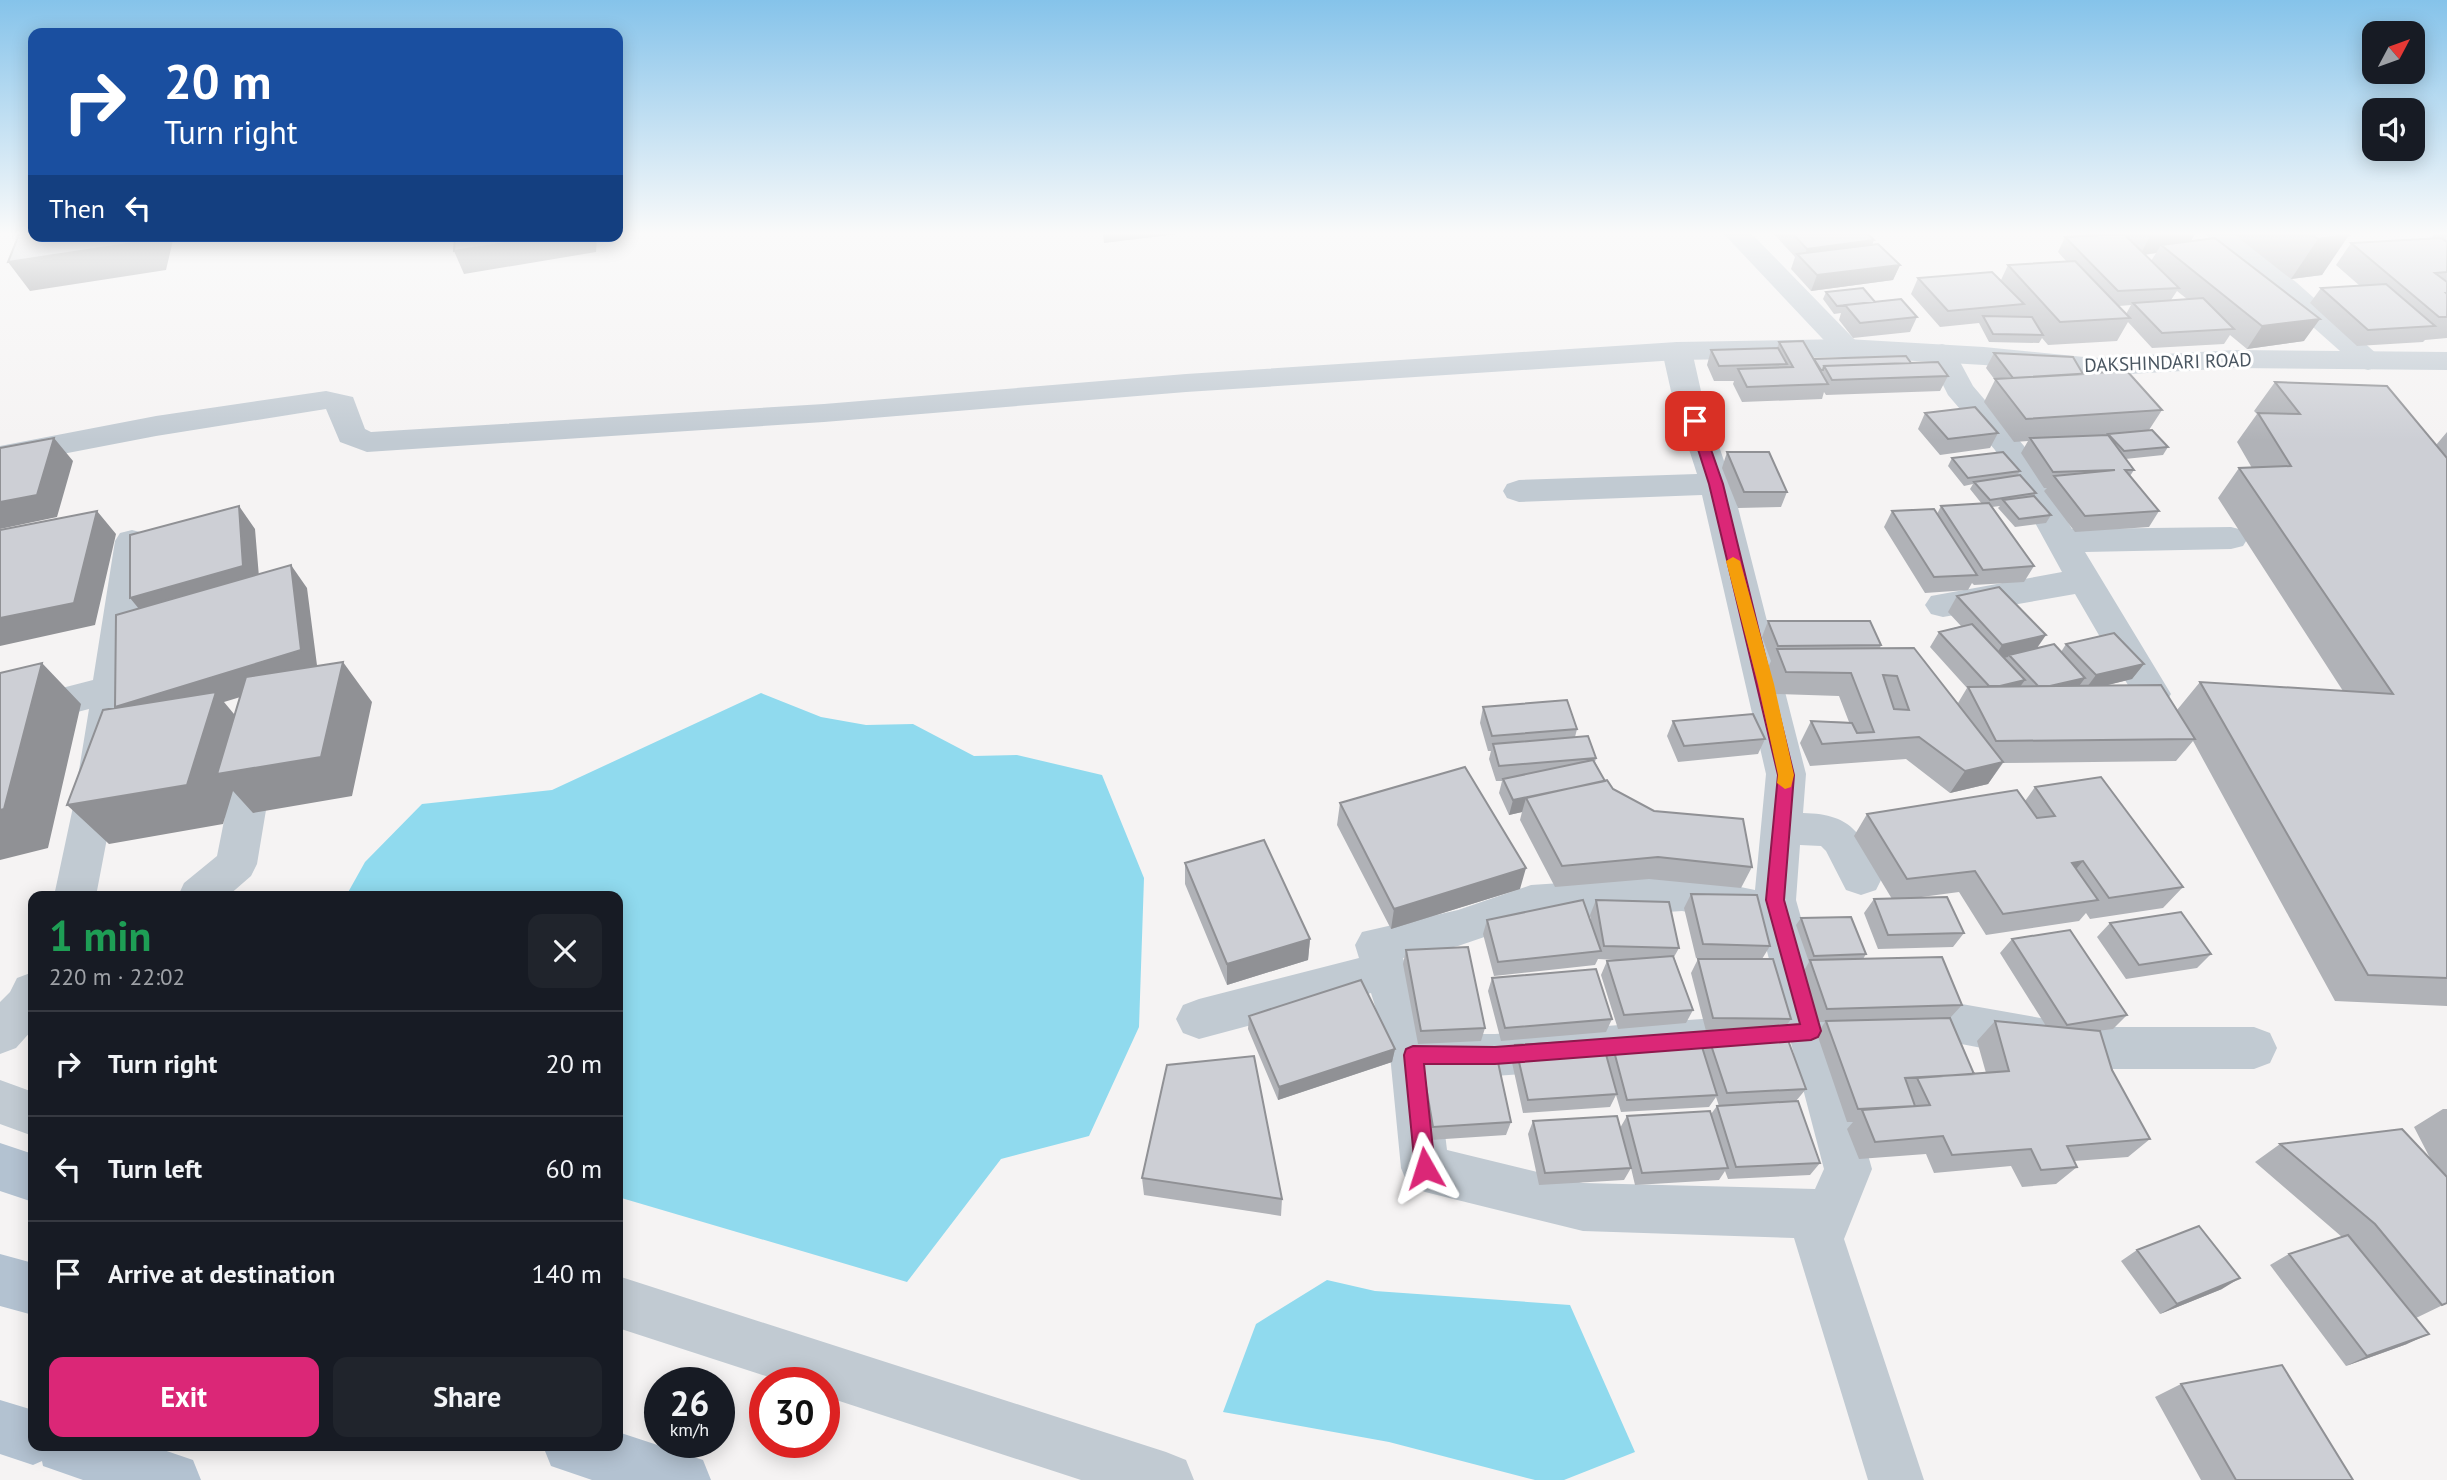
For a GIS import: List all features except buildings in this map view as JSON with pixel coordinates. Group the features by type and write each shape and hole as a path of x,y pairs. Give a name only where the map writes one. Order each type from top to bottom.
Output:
{"main road":[{"path":"0,1167 28,1176"},
{"path":"0,1280 28,1288"},
{"path":"0,1427 28,1435"},
{"path":"79,1451 173,1480"},
{"path":"587,1451 683,1480"}],"street":[{"path":"1802,301 1847,348"},
{"path":"2301,301 2368,361"},
{"name":"DAKSHINDARI ROAD","path":"0,456 156,426 326,400 342,404 351,435 367,442 824,413 1186,383 1676,351 1847,348 1942,353 2094,367 2235,359 2447,361"},
{"path":"1676,351 1688,400 1716,484 1786,775 1775,900 1840,1030 1848,1169 1819,1240 1896,1480"},
{"path":"1942,353 1959,389 2008,446 2152,694"},
{"path":"2008,449 2048,448"},
{"path":"1519,491 1716,484"},
{"path":"2063,541 2231,538"},
{"path":"76,891 93,807 132,541"},
{"path":"1943,604 2084,580"},
{"path":"0,718 111,689"},
{"path":"205,891 236,864 244,832 259,733"},
{"path":"1781,830 1826,829 1833,833 1843,840 1861,878"},
{"path":"1778,910 1682,893 1531,903 1458,928 1377,945 1413,1055 1425,1168 1583,1207 1829,1214"},
{"path":"1199,1019 1386,970"},
{"path":"1413,1055 1495,1055 1956,1023 2091,1048 2254,1048"},
{"path":"0,1102 28,1112"},
{"path":"623,1304 1166,1480"}],"water":[{"path":"761,693 821,717 866,725 913,724 974,756 1017,755 1102,775 1144,878 1139,1027 1089,1136 1001,1159 907,1282 623,1198 623,891 349,891 365,862 422,804 552,790"},
{"path":"1327,1280 1375,1291 1570,1305 1635,1452 1564,1480 1535,1480 1389,1442 1223,1412 1256,1324"}],"slow traffic":[{"path":"1733,561 1766,684 1786,775 1785,783"}],"route":[{"path":"1425,1168 1413,1055 1495,1055 1811,1031 1775,900 1786,775 1716,484 1695,421"}]}
